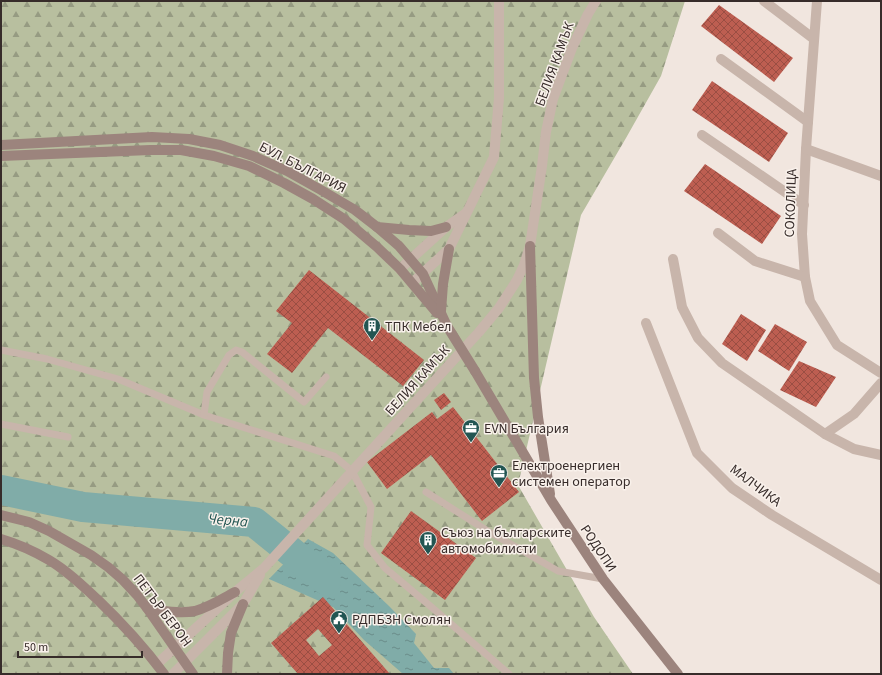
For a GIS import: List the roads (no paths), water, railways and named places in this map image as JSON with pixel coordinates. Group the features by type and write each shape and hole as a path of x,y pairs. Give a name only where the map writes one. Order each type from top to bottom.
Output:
{"street":[{"path":"441,313 443,284 449,249 494,157 500,98 499,1"},
{"name":"БЕЛИЯ КАМЪК","path":"157,664 235,592 264,568 479,332 499,308 517,280 530,246 546,132 553,99 572,48 588,14 596,1"},
{"path":"764,1 814,39"},
{"name":"СОКОЛИЦА","path":"817,1 806,149 802,234 805,277 810,301 837,345 881,373"},
{"path":"721,58 808,122"},
{"path":"702,135 804,205"},
{"name":"БУЛ. БЪЛГАРИЯ","path":"1,145 152,137 189,139 220,145 253,156 287,171 355,210 399,246 423,274"},
{"path":"806,149 881,176"},
{"name":"БУЛ. БЪЛГАРИЯ","path":"1,156 181,150 214,156 249,166 313,199 344,220 377,247 400,269 412,284"},
{"path":"400,269 446,227 467,212"},
{"path":"377,227 431,231 446,227"},
{"path":"718,233 755,261 805,277"},
{"path":"530,246 534,378 541,441 551,500"},
{"path":"412,284 449,249"},
{"path":"673,259 682,307 698,338 722,363 825,434 854,449 881,455"},
{"name":"РОДОПИ","path":"423,274 447,326 551,500 603,579 678,674"},
{"name":"РОДОПИ","path":"412,284 447,326"},
{"name":"МАЛЧИКА","path":"646,323 697,453 732,488 778,518 881,580"},
{"path":"825,434 854,414 881,382"},
{"name":"ПЕТЪР БЕРОН","path":"1,515 29,522 69,542 108,567 137,595 193,674"},
{"path":"1,539 32,550 82,584 128,630 164,674"},
{"name":"БЕЛИЯ КАМЪК","path":"173,674 243,604 264,568"},
{"path":"147,608 164,611 194,611 207,607 235,592"},
{"path":"227,674 231,633 243,604"}],"lane":[{"path":"1,350 47,359 118,379 204,415 334,456 352,471 371,507 367,545 385,568 509,674"},
{"path":"204,415 207,392 229,355 236,350 242,352 304,402 326,377"},
{"path":"1,424 68,437"},
{"path":"426,492 486,530 558,570 603,579"}],"water":[{"path":"308,539 333,553 389,606 416,634 414,643 434,668 449,668 454,674 403,674 364,640 333,607 269,579"}],"waterway":[{"name":"Черна","path":"1,490 83,507 254,522 326,580"}],"place":[{"name":"ТПК Мебел","path":"372,341"},
{"name":"EVN България","path":"471,443"},
{"name":"Електроенергиен системен оператор","path":"499,488"},
{"name":"Съюз на българските автомобилисти","path":"428,555"},
{"name":"РДПБЗН Смолян","path":"339,634"}]}
